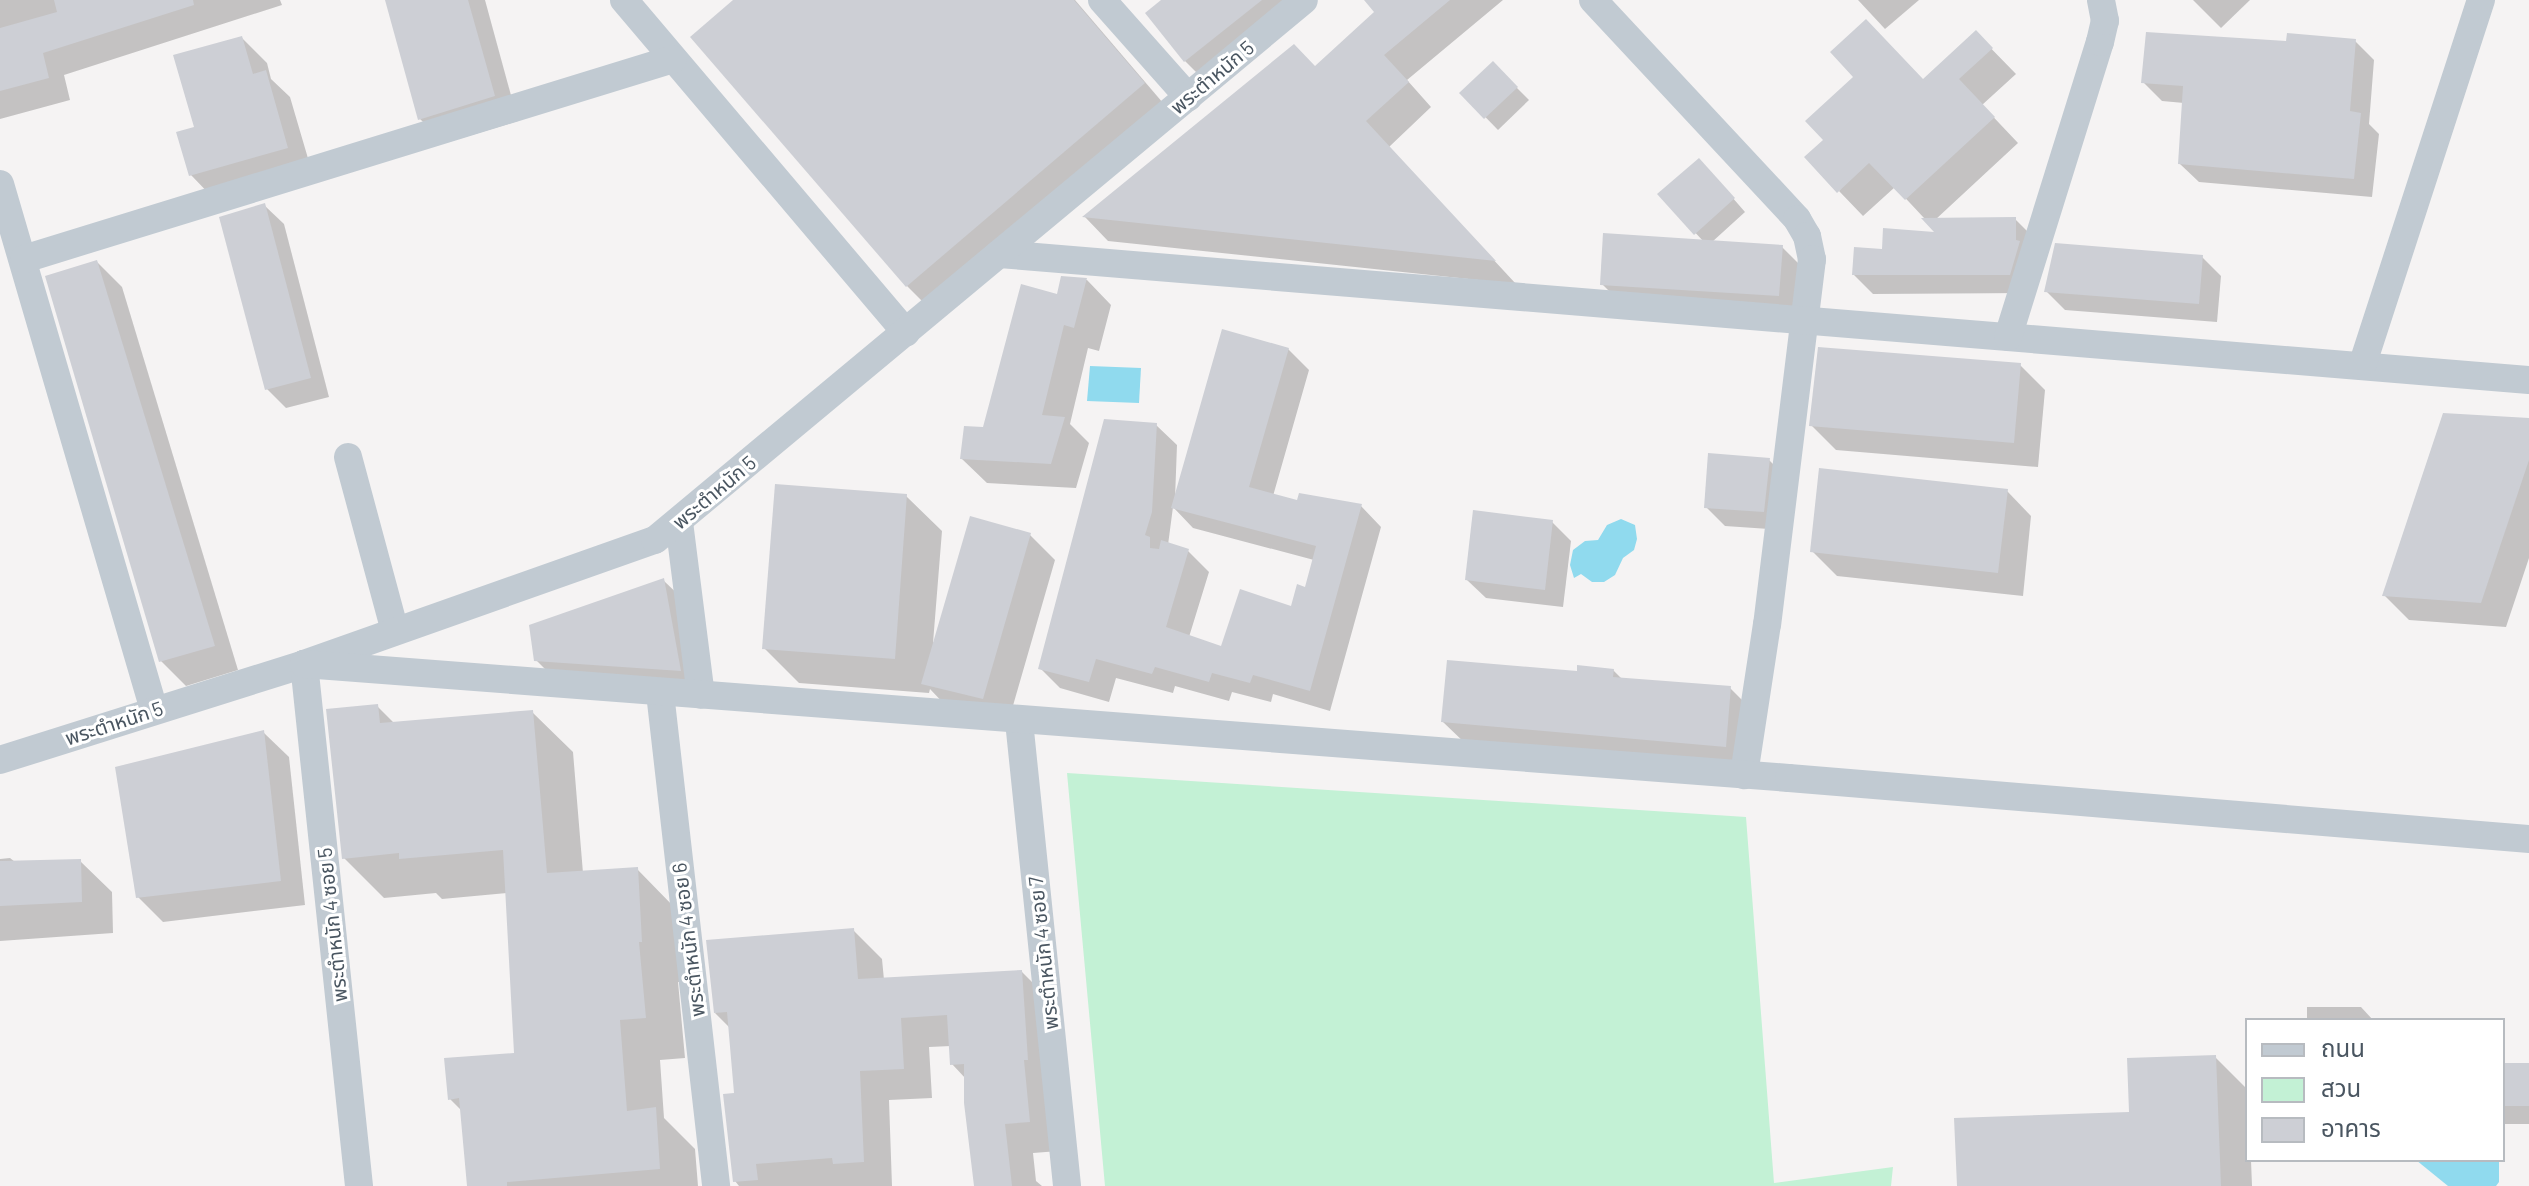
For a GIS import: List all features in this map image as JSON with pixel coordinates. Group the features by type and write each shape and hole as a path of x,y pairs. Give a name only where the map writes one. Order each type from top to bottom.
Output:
{"street":[{"path":"624,0 906,332"},
{"path":"1102,0 1188,97"},
{"name":"พระตำหนัก 5","path":"0,760 304,664 655,540 1304,0"},
{"path":"1593,0 1797,219 1807,236 1812,259 1767,624 1744,775"},
{"path":"2008,337 2100,42 2105,21 2101,0"},
{"path":"2362,366 2481,0"},
{"path":"24,259 673,59"},
{"path":"0,184 154,710"},
{"path":"999,254 2529,380"},
{"path":"348,457 395,631"},
{"path":"679,522 701,695"},
{"path":"304,664 2529,839"},
{"name":"พระตำหนัก 4 ซอย 5","path":"304,664 359,1186"},
{"name":"พระตำหนัก 4 ซอย 6","path":"660,693 716,1186"},
{"name":"พระตำหนัก 4 ซอย 7","path":"1019,721 1067,1186"}],"green space":[{"path":"1067,773 1746,817 1774,1183 1893,1167 1891,1186 1105,1186"}],"water":[{"path":"1090,366 1141,368 1139,403 1087,401"},
{"path":"1621,519 1635,525 1637,539 1634,550 1623,558 1615,575 1604,582 1592,582 1581,574 1574,578 1570,565 1573,550 1585,541 1598,540 1607,525"},
{"path":"2418,1162 2499,1162 2499,1182 2496,1186 2448,1186"}],"building":[{"path":"54,0 193,0 194,5 43,53 49,78 0,91 0,28 57,12"},
{"path":"385,0 468,0 495,96 418,120"},
{"path":"733,0 1074,0 1145,83 906,287 690,37"},
{"path":"1161,0 1262,0 1184,62 1145,13"},
{"path":"1364,0 1450,0 1384,55 1409,82 1366,121 1496,261 1082,217 1294,44 1315,66 1374,12"},
{"path":"1866,19 1923,79 1976,30 1993,48 1959,79 1995,117 1905,200 1869,163 1837,193 1804,157 1823,140 1805,121 1853,77 1830,52"},
{"path":"2146,32 2286,41 2287,33 2356,39 2350,111 2361,113 2354,179 2178,164 2183,86 2141,83"},
{"path":"242,36 253,74 266,70 288,148 189,176 176,132 194,127 173,55"},
{"path":"1493,61 1518,87 1484,119 1459,93"},
{"path":"1699,158 1735,198 1694,235 1657,194"},
{"path":"265,203 311,378 265,390 219,217"},
{"path":"2016,217 2016,240 2020,241 2010,275 1852,275 1854,247 1882,249 1883,228 1934,232 1921,218"},
{"path":"1603,233 1783,245 1779,296 1600,285"},
{"path":"2055,243 2203,255 2199,304 2044,292"},
{"path":"97,260 215,646 159,662 45,276"},
{"path":"1061,276 1087,278 1074,328 1064,325 1042,415 1065,417 1051,464 960,459 964,426 983,427 1021,284 1057,294"},
{"path":"1222,329 1289,348 1249,487 1297,500 1299,493 1362,504 1310,691 1253,675 1250,683 1212,673 1209,682 1155,667 1152,674 1096,659 1089,682 1038,669 1104,419 1157,423 1152,512 1145,535 1150,537 1150,548 1159,549 1161,540 1189,549 1166,627 1221,646 1240,589 1291,606 1297,584 1305,587 1316,546 1171,508"},
{"path":"1818,347 2021,363 2014,443 1809,426"},
{"path":"2443,413 2529,418 2529,460 2481,603 2382,596"},
{"path":"1708,453 1770,458 1764,512 1704,508"},
{"path":"1819,468 2008,489 1998,573 1810,552"},
{"path":"775,484 907,494 895,659 762,649"},
{"path":"1473,510 1553,520 1545,590 1465,580"},
{"path":"970,516 1031,533 983,699 921,684"},
{"path":"664,578 681,671 534,661 529,625"},
{"path":"1447,660 1577,671 1577,665 1614,669 1613,677 1731,686 1726,747 1441,722"},
{"path":"378,704 380,723 533,710 547,873 638,867 642,942 639,942 646,1018 620,1020 627,1111 656,1107 660,1169 507,1182 507,1186 467,1186 459,1098 448,1100 444,1058 514,1053 503,850 399,859 399,853 342,859 326,709"},
{"path":"264,730 281,881 136,898 115,767"},
{"path":"81,859 82,902 0,906 0,861"},
{"path":"854,928 858,979 1022,970 1028,1060 1024,1060 1030,1122 1005,1124 1012,1186 974,1186 964,1103 964,1064 950,1065 947,1015 901,1018 904,1069 860,1071 864,1162 833,1164 832,1158 756,1164 758,1180 733,1182 723,1094 734,1093 727,1012 714,1013 706,940"},
{"path":"2216,1055 2221,1186 1957,1186 1954,1118 2129,1112 2127,1058"},
{"path":"2505,1063 2529,1063 2529,1106 2505,1106"}]}
